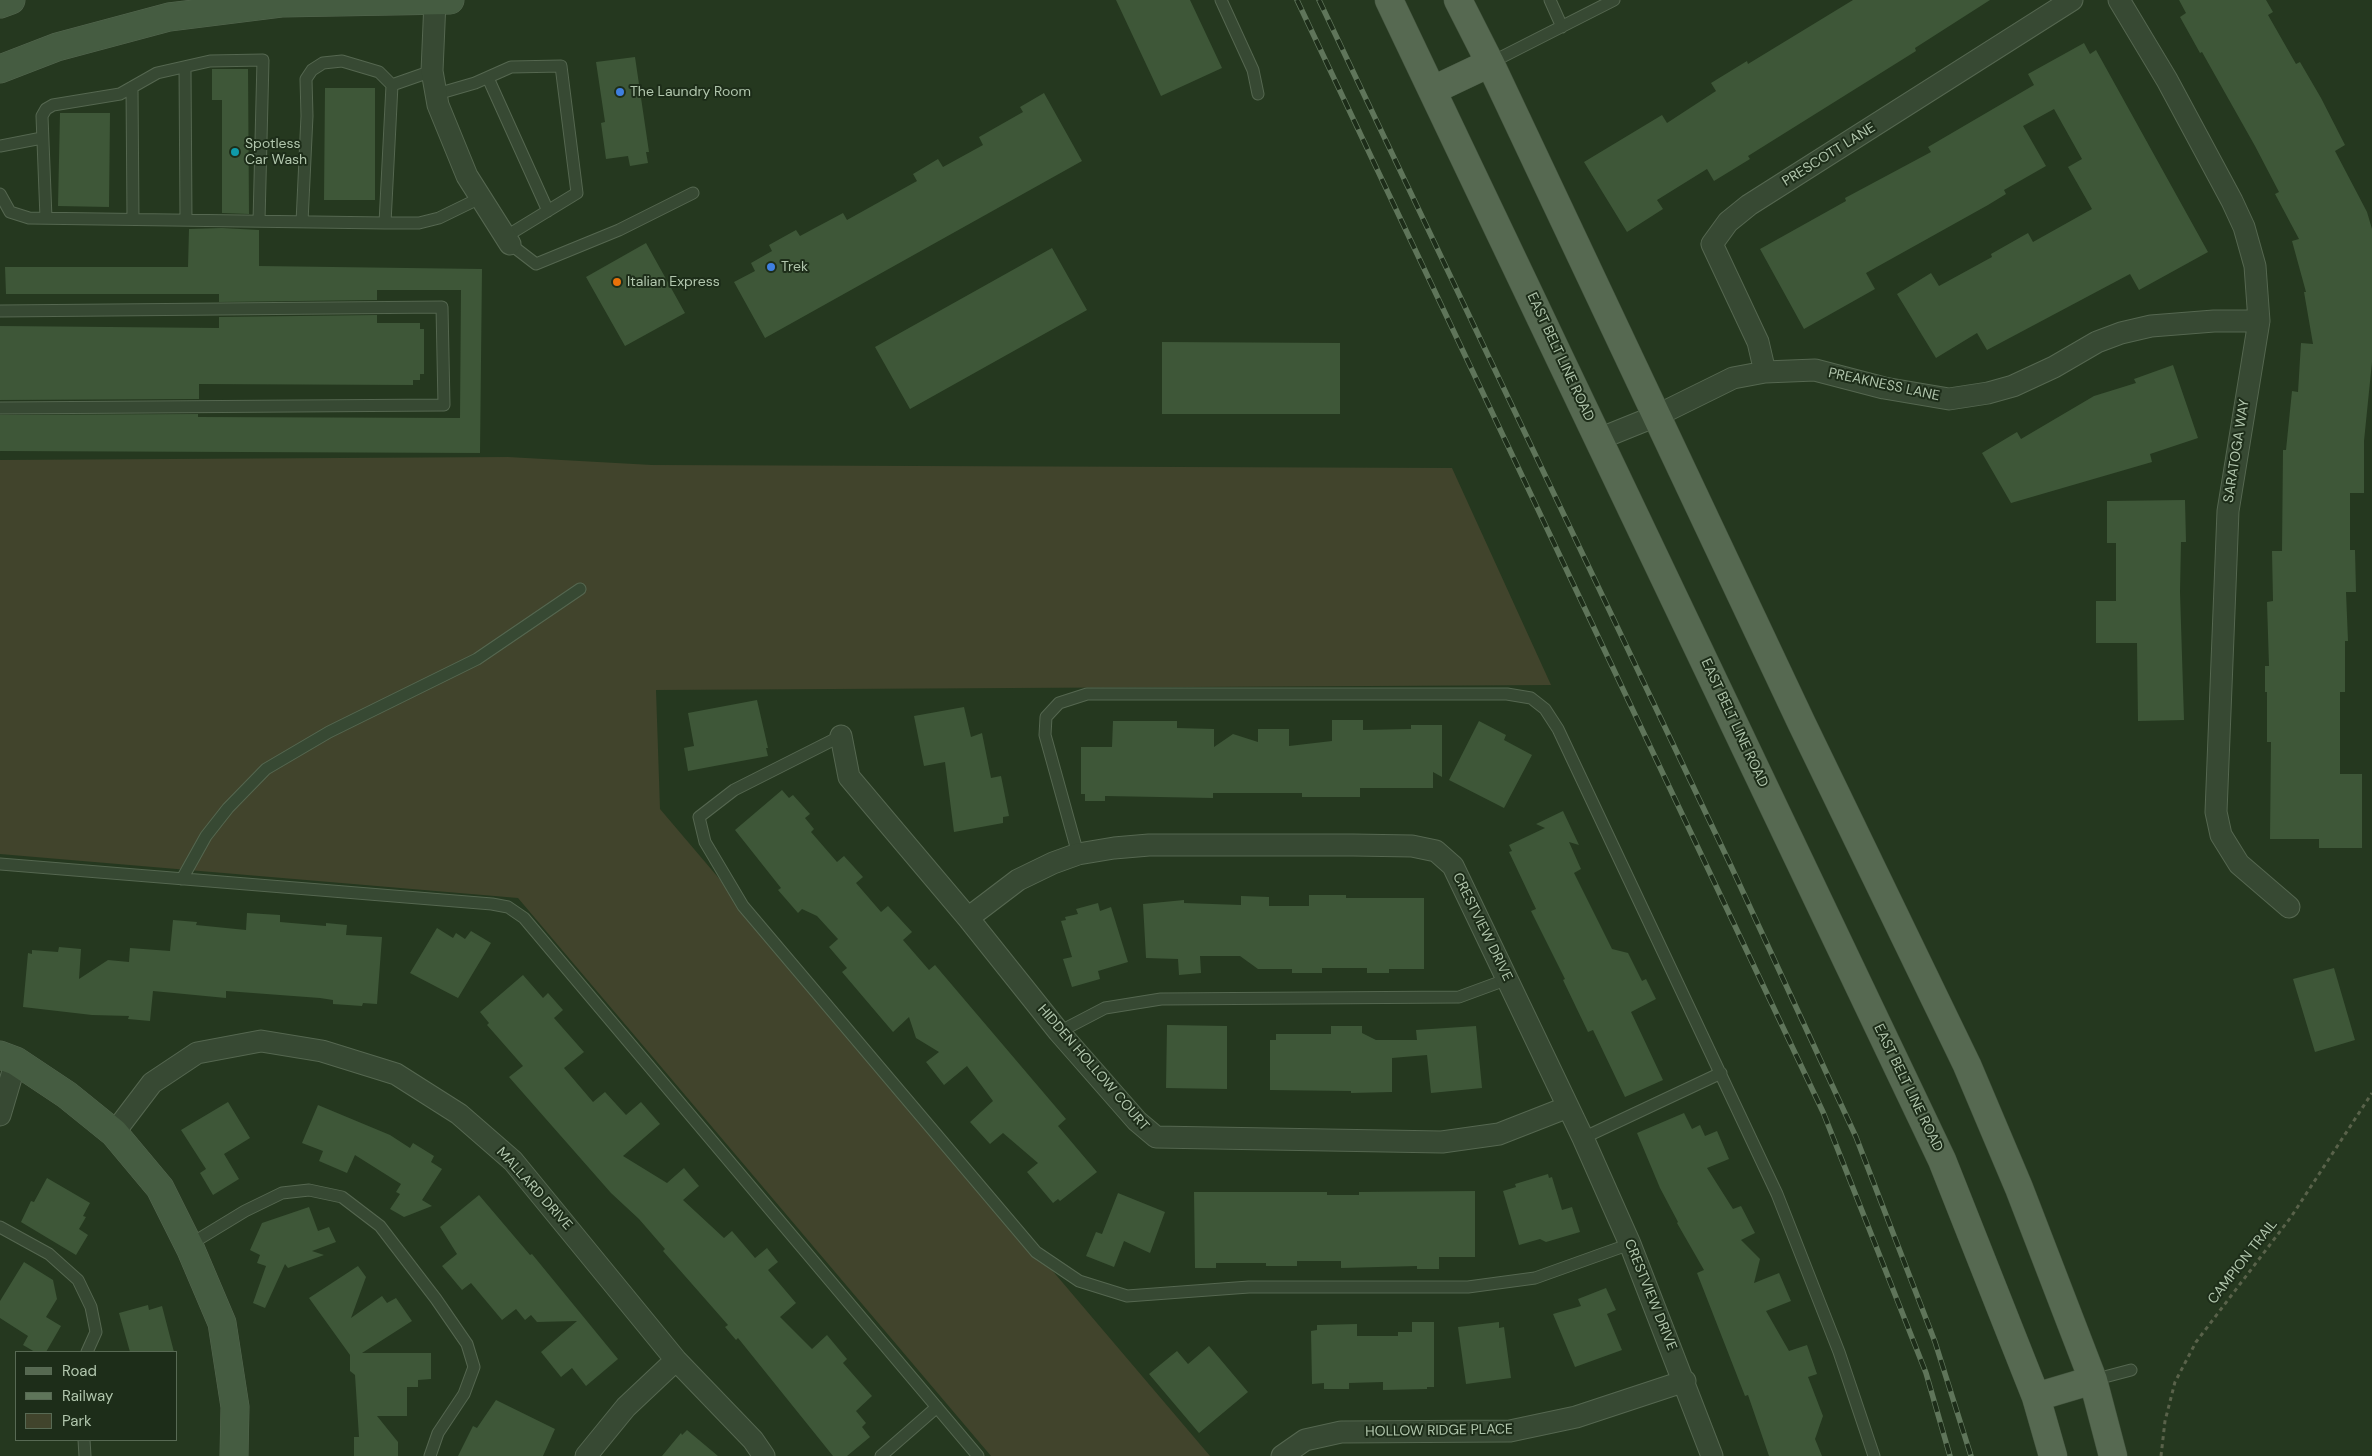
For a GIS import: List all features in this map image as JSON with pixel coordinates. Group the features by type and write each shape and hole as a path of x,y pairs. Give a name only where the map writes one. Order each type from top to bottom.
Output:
{"main road":[{"name":"EAST BELT LINE ROAD","path":"1389,0 1942,1160 2036,1397 2053,1456"},
{"path":"1458,0 1490,63 1802,724 1967,1064 2019,1188 2093,1380 2113,1456"},
{"path":"1433,90 1490,63"},
{"path":"2036,1397 2093,1380"}],"street":[{"path":"0,4 11,0"},
{"path":"0,69 57,46 169,17 281,3 440,0 432,71 438,104 466,176 507,241"},
{"name":"PRESCOTT LANE","path":"1766,372 1758,342 1712,244 1728,222 1749,205 2072,0"},
{"name":"SARATOGA WAY","path":"2120,0 2167,80 2244,227 2255,266 2259,321 2228,511 2216,812 2221,836 2239,864 2290,907"},
{"name":"PREAKNESS LANE","path":"1599,439 1656,416 1733,378 1766,372 1814,370 1884,388 1949,399 1988,393 2014,386 2054,367 2097,342 2129,332 2160,326 2214,321 2259,321"},
{"name":"HIDDEN HOLLOW COURT","path":"841,736 849,777 968,918 1059,1032 1137,1122 1156,1138 1442,1142 1499,1134 1568,1107"},
{"name":"CRESTVIEW DRIVE","path":"968,918 1018,880 1053,863 1078,854 1114,848 1149,845 1412,846 1436,851 1453,866 1583,1138 1630,1244 1685,1381 1712,1456"},
{"name":"MALLARD DRIVE","path":"114,1133 152,1083 197,1053 206,1051 261,1041 322,1051 396,1074 459,1114 513,1161 676,1360 753,1440 764,1456"},
{"path":"0,1115 8,1058 67,1094 114,1133 160,1188 189,1245 222,1323 235,1407 234,1456"},
{"path":"586,1456 626,1407 676,1360"},
{"name":"HOLLOW RIDGE PLACE","path":"1282,1456 1305,1440 1341,1432 1510,1431 1576,1417 1685,1381"}],"lane":[{"path":"1221,0 1253,70 1258,94"},
{"path":"1550,0 1562,27"},
{"path":"1490,63 1614,0"},
{"path":"46,218 42,116 46,109 53,105 106,98 120,94 157,73 210,61 263,60 259,222"},
{"path":"302,222 307,116 306,79 312,70 323,63 342,61 380,72 392,85 385,223"},
{"path":"437,94 488,78 511,67 561,66 578,193 548,211 507,241 536,264 619,230 693,193"},
{"path":"185,67 186,220"},
{"path":"392,85 432,71"},
{"path":"488,78 548,211"},
{"path":"132,87 133,219"},
{"path":"0,146 42,138"},
{"path":"0,194 10,212 29,218 259,222 419,223 439,218 480,198"},
{"path":"0,311 442,308 444,406 0,408"},
{"path":"182,879 206,836 228,808 266,769 329,732 477,659 580,589"},
{"path":"1078,854 1045,735 1046,717 1059,703 1087,694 1487,694 1531,698 1545,709 1558,729 1777,1194 1839,1352 1874,1456"},
{"path":"841,736 734,790 699,817 705,842 743,906 1036,1252 1079,1281 1127,1296 1249,1287 1468,1287 1535,1278 1630,1244"},
{"path":"0,864 492,904 508,908 524,918 978,1456"},
{"path":"1059,1032 1105,1008 1161,999 1459,997 1508,979"},
{"path":"1583,1138 1721,1072"},
{"path":"189,1245 244,1210 282,1193 310,1190 342,1197 380,1226 436,1299 467,1344 474,1366 464,1394 438,1433 430,1456"},
{"path":"0,1227 49,1254 78,1280 91,1307 96,1332 86,1351"},
{"path":"2093,1380 2131,1370"},
{"path":"881,1456 937,1407"},
{"path":"84,1441 85,1456"}],"path":[{"name":"CAMPION TRAIL","path":"2161,1456 2166,1421 2175,1382 2196,1342 2291,1217 2372,1094"}],"green space":[{"path":"508,457 652,465 1452,468 1551,685 656,690 660,809 1210,1456 991,1456 518,898 0,854 0,460"}],"building":[{"path":"1116,0 1190,0 1222,68 1161,96"},
{"path":"1853,0 1990,0 1915,48 1916,51 1748,156 1750,159 1714,181 1707,169 1657,200 1663,209 1627,232 1584,162 1662,115 1667,123 1716,91 1711,83 1747,61 1748,64"},
{"path":"2179,0 2266,0 2273,12 2268,15 2296,64 2300,62 2345,145 2335,151 2367,212 2372,229 2372,362 2364,441 2364,493 2350,493 2350,550 2355,550 2356,592 2346,592 2348,641 2345,641 2345,692 2340,692 2340,774 2362,774 2362,848 2319,848 2319,839 2270,839 2271,742 2267,742 2267,692 2265,692 2265,666 2269,666 2267,602 2273,601 2272,551 2282,551 2283,450 2286,450 2292,391 2298,392 2301,343 2313,344 2304,292 2306,292 2292,241 2299,239 2275,194 2279,192 2255,146 2180,17 2186,13"},
{"path":"2084,43 2090,54 2096,50 2208,252 2139,290 2130,274 1987,350 1977,333 1936,358 1897,294 1931,273 1939,286 1992,257 1991,254 2028,233 2033,242 2092,209 2068,167 2082,159 2054,109 2023,126 2046,166 2004,190 2006,194 1988,205 1866,273 1875,289 1804,329 1760,249 1846,201 1845,198 1931,152 1928,147 2034,85 2028,74"},
{"name":"The Laundry Room","path":"635,57 649,152 646,152 648,163 630,166 628,156 606,159 601,123 605,122 596,62"},
{"name":"Spotless Car Wash","path":"212,69 248,69 249,214 222,213 222,100 212,100"},
{"path":"325,88 375,88 375,200 324,200"},
{"path":"1044,93 1082,161 765,338 734,282 755,271 751,263 772,251 769,245 796,230 800,236 843,213 847,220 917,181 913,174 938,159 943,167 983,145 979,137 1023,112 1020,107"},
{"path":"60,113 110,113 109,207 58,206"},
{"path":"189,229 259,230 259,266 482,269 480,453 0,451 0,415 198,414 198,417 460,418 461,290 377,290 377,300 219,302 219,294 6,294 5,267 188,267"},
{"path":"646,243 685,313 625,346 586,277"},
{"path":"1052,248 1087,310 910,409 875,347"},
{"path":"377,315 377,323 420,323 420,329 424,329 424,374 420,374 420,380 413,380 413,385 199,384 199,399 0,400 0,326 219,328 219,317"},
{"path":"1162,342 1340,343 1340,414 1162,414"},
{"path":"2173,365 2198,438 2150,454 2152,462 2011,503 1982,453 2017,432 2021,439 2094,396 2136,383 2134,379"},
{"path":"2185,500 2186,542 2181,542 2180,592 2184,720 2138,721 2137,643 2096,643 2096,601 2116,601 2116,543 2107,543 2107,501"},
{"path":"757,700 768,748 766,748 768,756 688,771 684,748 694,746 688,713"},
{"path":"964,707 971,737 982,733 991,778 1001,776 1009,816 1003,817 1003,823 954,832 945,762 924,766 914,716"},
{"path":"1332,720 1363,720 1363,730 1411,729 1411,725 1442,725 1442,777 1433,772 1433,788 1360,788 1360,797 1302,797 1302,793 1213,793 1213,798 1105,796 1105,801 1085,801 1085,794 1081,794 1081,747 1112,747 1113,721 1177,721 1177,728 1214,729 1214,747 1233,734 1258,742 1258,729 1289,729 1289,746 1332,741"},
{"path":"1479,721 1506,735 1504,740 1532,755 1504,808 1449,780"},
{"path":"782,790 789,798 793,795 810,814 805,818 814,829 811,832 837,862 844,856 863,877 856,883 881,912 888,906 912,932 903,940 929,970 935,965 1066,1119 1058,1126 1097,1172 1060,1201 1058,1199 1053,1203 1027,1172 1038,1163 1003,1133 990,1144 970,1122 993,1101 967,1066 944,1085 926,1062 939,1052 916,1038 909,1017 893,1032 842,972 847,968 829,947 838,939 817,916 802,909 798,913 778,890 781,888 735,830"},
{"path":"1563,811 1579,845 1569,842 1581,869 1574,873 1612,949 1628,953 1642,981 1646,979 1656,999 1631,1012 1663,1080 1625,1097 1593,1030 1588,1032 1563,980 1565,979 1531,911 1536,909 1509,852 1512,851 1509,845 1545,828 1536,824"},
{"path":"1309,895 1346,895 1346,898 1424,898 1424,969 1389,969 1389,973 1367,973 1367,968 1322,968 1322,973 1292,973 1292,969 1258,969 1240,956 1200,956 1201,973 1179,975 1178,959 1146,958 1143,904 1184,900 1184,903 1241,905 1241,896 1269,897 1269,906 1309,906"},
{"path":"1098,903 1100,911 1111,907 1128,962 1098,971 1100,979 1072,987 1063,959 1072,957 1061,921 1066,920 1065,917 1078,914 1076,909"},
{"path":"247,913 280,915 280,922 326,926 326,923 347,925 346,935 382,937 377,1004 363,1003 362,1006 333,1004 333,1000 320,998 226,991 226,998 153,991 150,1021 128,1019 129,1016 92,1015 23,1007 28,953 32,954 32,950 58,952 59,947 81,949 79,979 108,960 129,962 130,948 170,951 173,920 197,922 196,925 246,930"},
{"path":"437,928 453,938 456,933 465,939 471,931 491,943 458,998 410,973"},
{"path":"2334,968 2355,1040 2315,1052 2293,979"},
{"path":"523,975 543,998 548,993 563,1010 554,1018 584,1052 564,1068 593,1102 605,1092 626,1115 641,1102 660,1124 623,1156 667,1183 684,1168 699,1186 683,1200 724,1238 732,1231 755,1258 767,1248 778,1262 768,1270 796,1303 780,1317 812,1349 827,1335 847,1359 843,1363 872,1396 856,1411 866,1423 862,1427 870,1437 847,1456 833,1456 738,1338 736,1340 725,1327 728,1325 663,1251 665,1249 639,1219 611,1193 509,1077 523,1066 487,1025 489,1023 480,1012"},
{"path":"1167,1025 1227,1026 1227,1089 1166,1088"},
{"path":"1331,1026 1362,1026 1362,1033 1376,1040 1417,1040 1416,1030 1476,1026 1482,1088 1431,1093 1427,1055 1392,1058 1392,1092 1351,1093 1351,1091 1270,1090 1270,1040 1276,1040 1276,1034 1331,1034"},
{"path":"228,1102 250,1138 224,1154 239,1179 213,1195 200,1173 206,1169 181,1130"},
{"path":"318,1105 390,1135 410,1148 413,1143 434,1156 431,1162 442,1169 422,1200 432,1206 404,1217 390,1209 400,1194 396,1192 401,1184 355,1155 347,1173 319,1161 323,1151 302,1143"},
{"path":"1684,1113 1692,1129 1700,1125 1705,1136 1717,1131 1729,1159 1707,1168 1733,1209 1741,1206 1755,1233 1741,1240 1760,1259 1754,1283 1779,1273 1791,1301 1766,1311 1789,1351 1807,1345 1817,1374 1808,1377 1823,1416 1815,1439 1822,1456 1769,1456 1748,1395 1745,1396 1697,1273 1704,1270 1677,1223 1637,1133"},
{"path":"1548,1174 1549,1178 1552,1177 1562,1210 1572,1207 1580,1232 1546,1242 1540,1239 1519,1245 1503,1191 1516,1187 1515,1184"},
{"path":"47,1178 90,1203 83,1216 86,1217 79,1229 88,1235 76,1255 21,1222 31,1201 34,1202"},
{"path":"1475,1191 1475,1257 1439,1257 1439,1269 1417,1269 1417,1266 1341,1268 1341,1261 1297,1261 1297,1266 1266,1266 1266,1263 1216,1263 1216,1268 1195,1268 1194,1192 1327,1192 1327,1195 1359,1195 1359,1192"},
{"path":"1118,1193 1165,1212 1150,1253 1124,1241 1114,1267 1086,1256 1096,1232 1102,1234"},
{"path":"479,1195 530,1255 532,1254 618,1359 586,1386 572,1368 561,1377 541,1352 577,1321 537,1322 531,1315 525,1320 516,1309 502,1320 471,1283 462,1290 442,1266 457,1254 440,1227"},
{"path":"309,1207 318,1231 329,1227 336,1242 312,1251 324,1255 288,1268 285,1264 265,1308 253,1303 266,1266 257,1263 260,1255 250,1250 262,1223"},
{"path":"24,1262 53,1280 57,1299 46,1317 61,1326 47,1351 33,1351 23,1345 28,1336 0,1318 0,1301"},
{"path":"358,1266 366,1277 351,1318 382,1296 387,1303 396,1298 412,1321 362,1353 431,1353 431,1379 418,1380 418,1387 407,1387 407,1416 377,1416 398,1442 398,1456 354,1456 354,1437 359,1437 355,1375 350,1371 350,1355 309,1298"},
{"path":"1606,1288 1616,1310 1607,1314 1622,1350 1575,1367 1553,1314 1581,1306 1578,1299"},
{"path":"148,1305 149,1310 162,1306 174,1351 130,1351 119,1313"},
{"path":"1412,1322 1434,1322 1434,1387 1427,1387 1427,1389 1383,1390 1383,1382 1349,1383 1349,1389 1324,1389 1324,1383 1312,1384 1311,1331 1317,1330 1317,1325 1357,1324 1357,1336 1398,1336 1398,1332 1412,1332"},
{"path":"1499,1322 1499,1328 1504,1327 1511,1378 1466,1384 1458,1327"},
{"path":"1209,1346 1248,1392 1199,1433 1149,1374 1177,1351 1188,1364"},
{"path":"496,1400 555,1429 543,1456 458,1456 473,1426 477,1428"},
{"path":"687,1430 718,1456 662,1456 681,1433 682,1435"}],"railway":[{"path":"1297,0 1823,1112 1926,1373 1950,1456"},
{"path":"1319,0 1731,866 1856,1137 1935,1342 1971,1456"}],"place":[{"name":"The Laundry Room","path":"620,92"},
{"name":"Spotless Car Wash","path":"235,152"},
{"name":"Trek","path":"771,267"},
{"name":"Italian Express","path":"617,282"}]}
